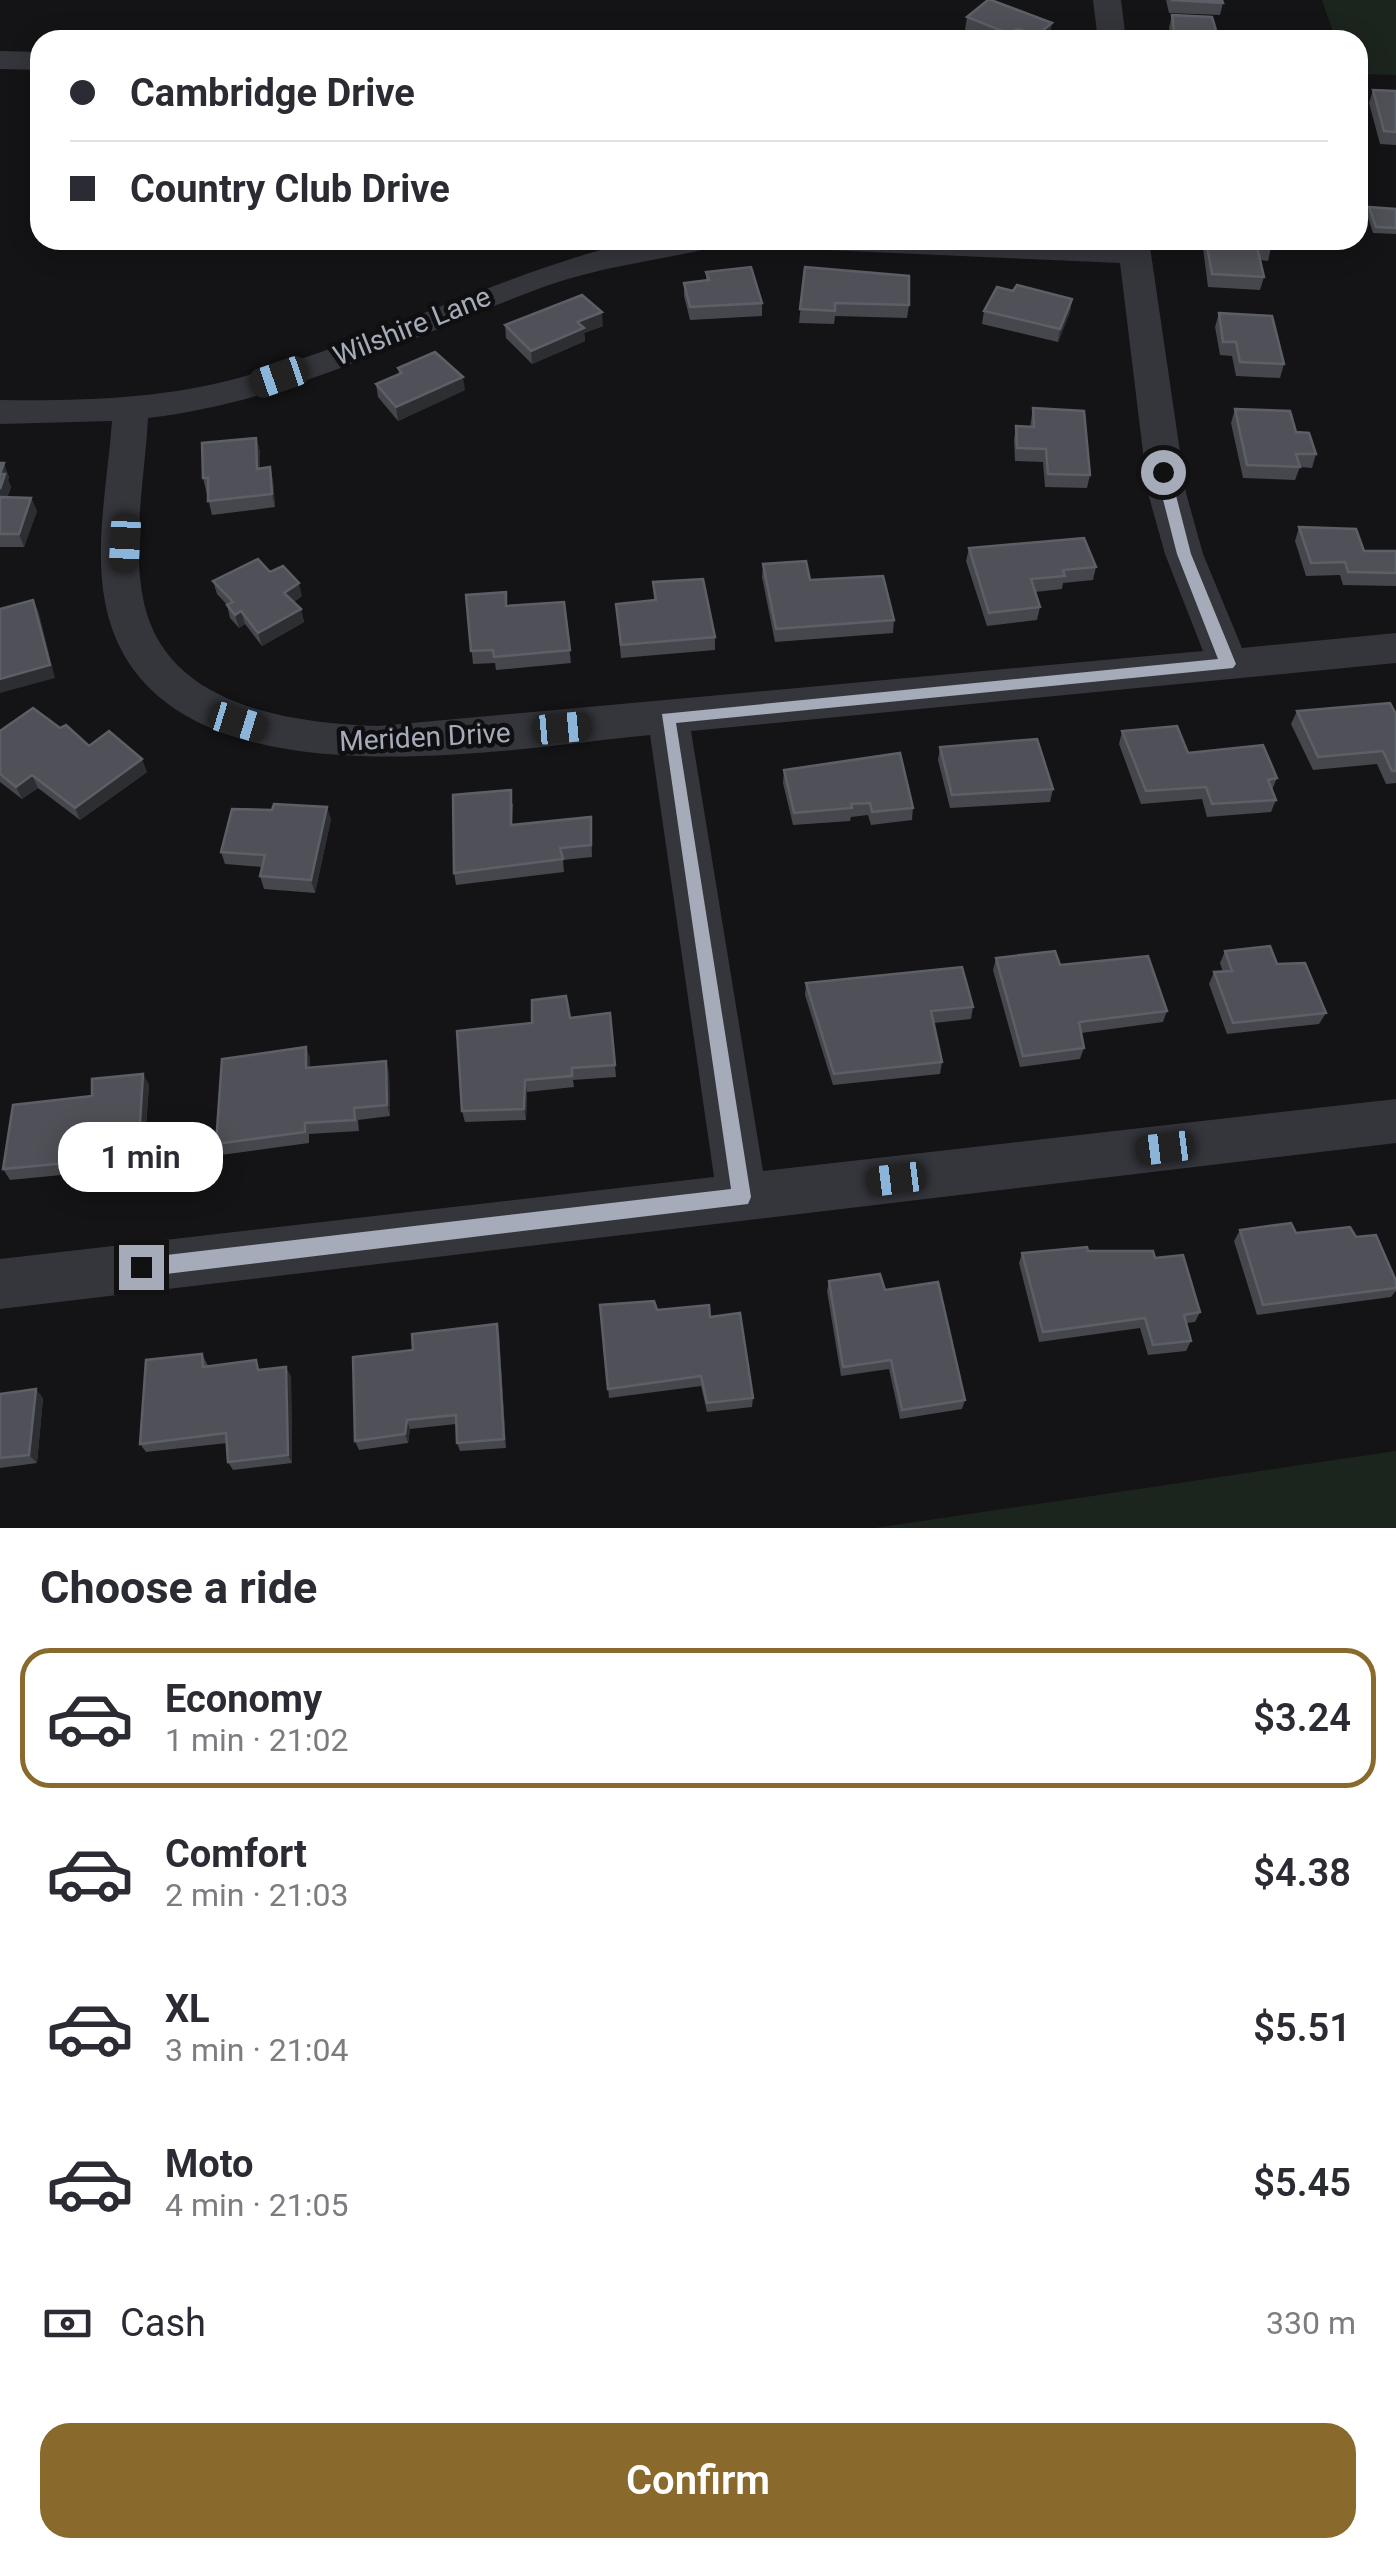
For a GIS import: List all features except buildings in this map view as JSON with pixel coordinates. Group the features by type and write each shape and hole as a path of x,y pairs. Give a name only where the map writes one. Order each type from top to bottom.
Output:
{"street":[{"path":"1108,0 1111,30"},
{"path":"0,60 30,62"},
{"name":"Wilshire Lane","path":"0,412 132,409 252,386 578,263 649,250"},
{"path":"1134,250 1167,493 1184,554 1228,664"},
{"name":"Meriden Drive","path":"132,409 124,605 147,651 199,702 238,722 276,734 371,745 1396,648"},
{"path":"668,718 742,1197"},
{"path":"0,1284 1396,1121"}],"shaded area":[{"path":"1322,0 1396,0 1396,75 1368,74 1368,30 1332,30"},
{"path":"1396,1451 1396,1528 875,1528"}],"route":[{"path":"141,1267 742,1197 668,718 1228,664 1184,554 1163,472"}]}
